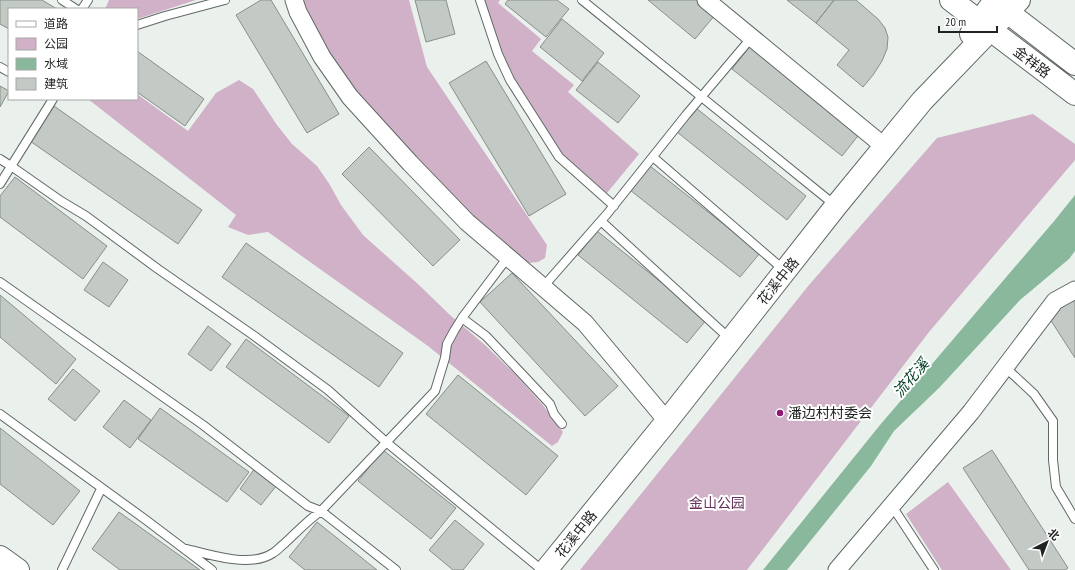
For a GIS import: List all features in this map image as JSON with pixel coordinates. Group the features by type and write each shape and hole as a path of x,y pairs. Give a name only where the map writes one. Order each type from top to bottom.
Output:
{"street":[{"path":"294,0 298,12 322,57 350,97 410,163 467,222 585,323 667,421"},
{"path":"706,0 885,147"},
{"name":"金祥路","path":"951,0 1075,94"},
{"name":"金祥路","path":"1001,3 1075,64"},
{"name":"花溪中路","path":"546,570 786,272 836,206 985,26 1001,3"},
{"path":"837,570 971,412 1056,302 1075,290"},
{"path":"0,557 18,570"}],"lane":[{"path":"62,0 74,8"},
{"path":"138,25 222,0"},
{"path":"480,0 498,54 510,80 559,157 614,206"},
{"path":"582,0 836,206"},
{"path":"543,287 614,206 752,37"},
{"path":"0,184 52,100"},
{"path":"653,157 786,272"},
{"path":"0,159 61,201 86,216 328,390 386,442 542,570"},
{"path":"601,221 731,340"},
{"path":"182,547 211,556 247,560 258,559 273,553 309,520 322,511 435,391 445,358 447,344 462,318 508,257"},
{"path":"0,282 204,425 308,506 322,511 396,570"},
{"path":"462,318 486,336 522,374 550,404 554,414 562,424"},
{"path":"1005,367 1034,394 1053,421 1052,460 1056,487 1072,508 1075,519"},
{"path":"0,414 212,570"},
{"path":"62,570 101,489"},
{"path":"892,506 934,570"}],"green space":[{"path":"109,0 196,0 138,19 138,8 105,8"},
{"path":"298,0 409,0 427,67 547,245 545,258 538,262 528,263 470,217 353,93"},
{"path":"484,0 500,0 498,3 541,39 532,51 574,85 568,92 639,154 607,193 562,153 513,76 501,51"},
{"path":"239,80 253,89 277,125 292,144 317,166 341,205 363,235 485,345 514,373 542,404 563,432 558,442 552,446 428,346 268,232 248,235 228,227 236,215 89,100 138,100 138,95 188,131 216,93"},
{"name":"金山公园","path":"1033,114 1075,144 1075,160 929,332 747,570 580,570 809,285 937,138"},
{"path":"948,482 1011,570 942,570 906,514"}],"water":[{"path":"1075,195 1075,251 1069,259 1020,300 939,388 894,431 871,466 787,570 763,570 880,425"}],"building":[{"path":"0,0 42,0 55,8 8,8 8,28 0,24"},
{"path":"261,0 271,0 339,114 307,133 236,15"},
{"path":"415,0 446,0 455,34 426,42"},
{"path":"508,0 557,0 569,9 546,37 505,4"},
{"path":"648,0 698,0 715,15 695,39"},
{"path":"787,0 834,0 816,23"},
{"path":"834,0 856,0 878,19 885,28 888,37 887,49 882,61 863,87 837,65 849,50 816,23"},
{"path":"562,19 604,53 582,81 540,47"},
{"path":"751,45 861,132 842,156 732,69"},
{"path":"138,52 204,99 185,126 138,93"},
{"path":"486,61 566,194 529,216 449,83"},
{"path":"598,62 640,96 618,123 576,90"},
{"path":"0,86 8,90 8,93 0,107"},
{"path":"54,106 202,210 178,244 30,141"},
{"path":"696,108 806,196 787,220 677,132"},
{"path":"369,147 460,240 433,266 342,174"},
{"path":"650,166 760,253 740,277 630,190"},
{"path":"15,177 107,246 83,279 0,217 0,196"},
{"path":"597,231 707,319 687,343 578,255"},
{"path":"246,243 403,353 379,387 222,277"},
{"path":"103,262 128,280 109,307 84,290"},
{"path":"512,273 618,386 585,416 480,302"},
{"path":"0,295 76,359 56,384 0,337"},
{"path":"1075,299 1075,358 1048,316"},
{"path":"208,326 231,344 211,371 188,354"},
{"path":"246,339 349,416 329,443 226,367"},
{"path":"73,369 100,391 75,421 48,399"},
{"path":"458,375 558,456 526,495 426,414"},
{"path":"124,400 151,420 130,448 103,427"},
{"path":"160,408 249,472 227,502 138,439"},
{"path":"0,428 80,491 53,525 0,484"},
{"path":"383,450 456,508 431,539 358,481"},
{"path":"992,450 1068,568 1065,570 1029,570 963,468"},
{"path":"255,468 277,485 261,505 240,489"},
{"path":"119,512 200,570 120,570 92,549"},
{"path":"455,520 484,544 463,570 453,570 429,550"},
{"path":"317,522 377,570 305,570 289,557"}],"place":[{"name":"潘边村村委会","path":"780,413"}],"water label":[{"name":"流花溪","path":"911,378"}]}
